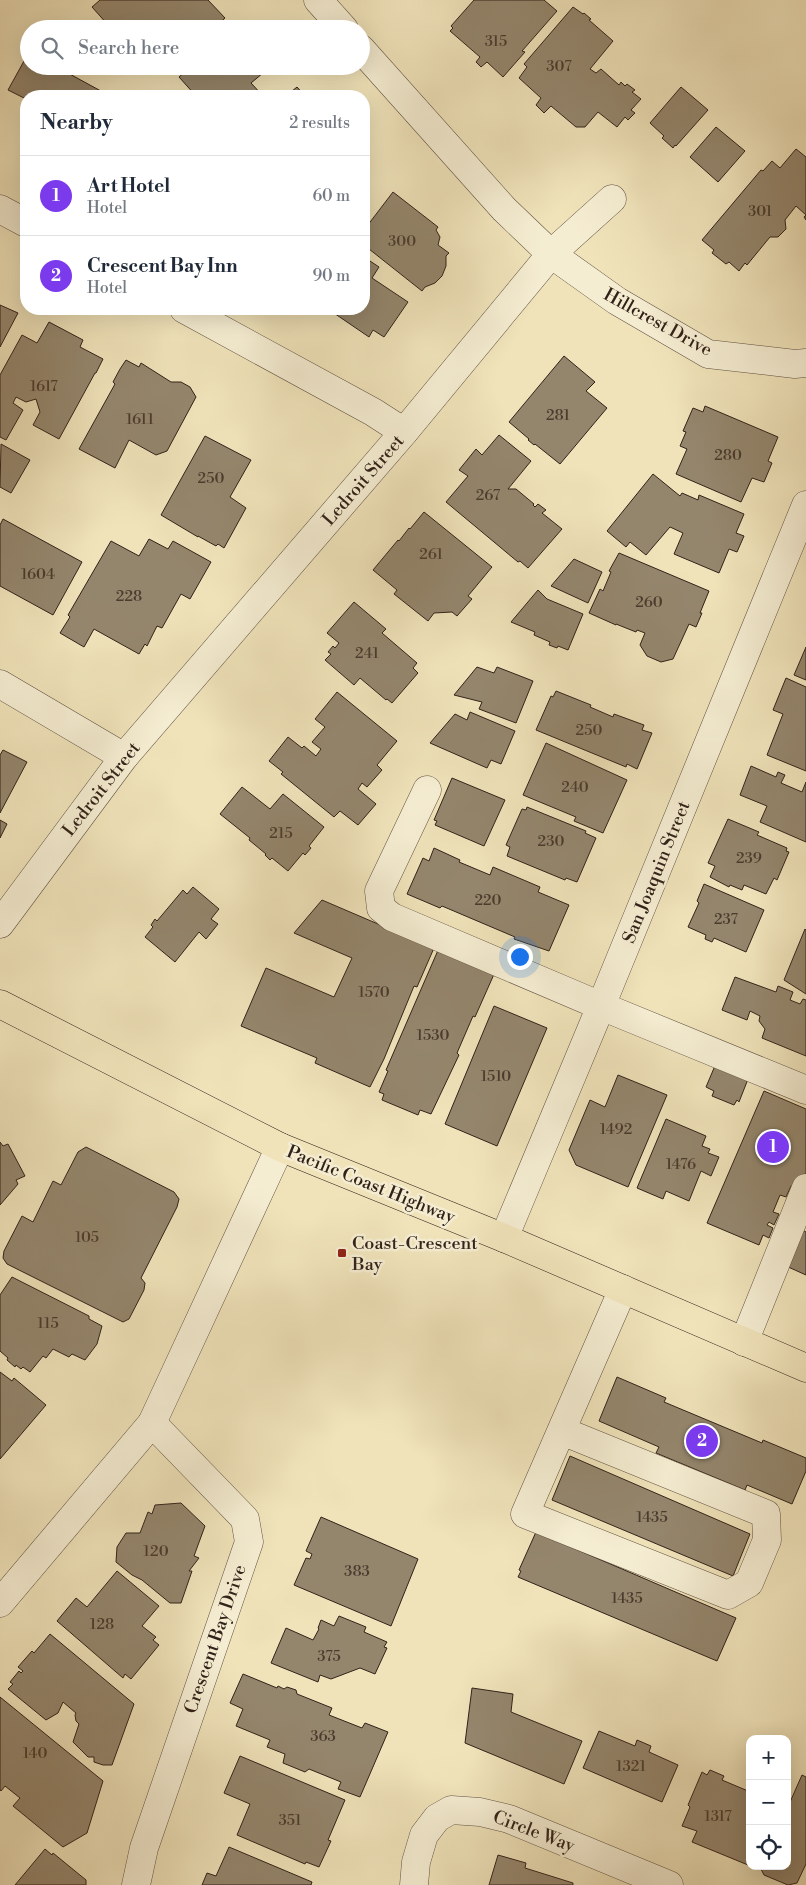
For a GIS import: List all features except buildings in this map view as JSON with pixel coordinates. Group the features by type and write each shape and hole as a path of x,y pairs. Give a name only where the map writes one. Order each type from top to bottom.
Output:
{"highway":[{"name":"Pacific Coast Highway","path":"0,1004 280,1147 504,1238 806,1368"}],"street":[{"path":"318,0 336,20"},
{"path":"370,59 504,209 551,254"},
{"name":"Ledroit Street","path":"0,924 124,757 404,432 551,254 612,200"},
{"path":"0,209 20,220"},
{"name":"Hillcrest Drive","path":"551,254 617,302 708,354 795,364 806,363"},
{"path":"195,315 373,412 404,432"},
{"name":"San Joaquin Street","path":"504,1238 806,506"},
{"path":"0,684 124,757"},
{"path":"426,790 379,891 381,908 392,917 601,1006 806,1090"},
{"path":"0,1604 152,1423 280,1147"},
{"path":"744,1342 806,1188"},
{"path":"562,1431 766,1514 768,1540 749,1583 728,1595 525,1514 623,1290"},
{"name":"Crescent Bay Drive","path":"136,1885 144,1848 248,1542 245,1519 152,1423"},
{"name":"Circle Way","path":"414,1885 416,1862 424,1835 437,1818 451,1810 480,1812 509,1819 669,1885"}],"place":[{"name":"Art Hotel","path":"773,1147"},
{"name":"Coast-Crescent Bay","path":"342,1253"},
{"name":"Crescent Bay Inn","path":"702,1441"}]}
